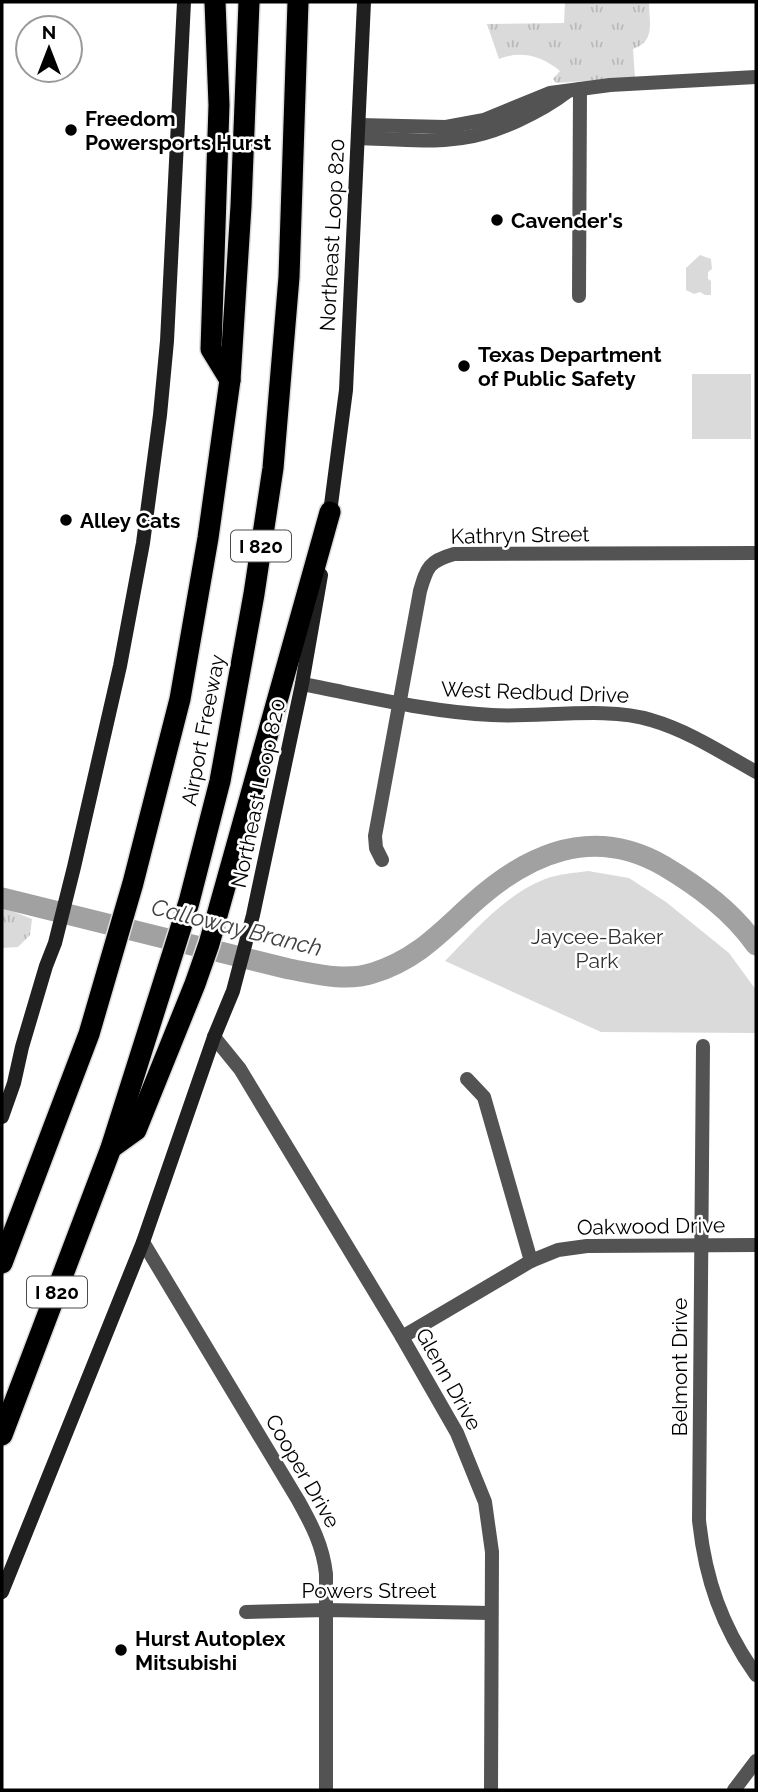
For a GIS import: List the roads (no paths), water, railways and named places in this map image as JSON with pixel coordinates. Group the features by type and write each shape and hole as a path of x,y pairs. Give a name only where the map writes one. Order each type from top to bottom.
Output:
{"highway":[{"path":"215,2 219,105 211,349 230,380"},
{"name":"Airport Freeway","path":"2,1263 6,1246 89,1034 133,883 180,699 208,538 230,380 241,206 249,2"},
{"path":"285,2 293,103"},
{"name":"Airport Freeway","path":"2,1435 111,1148 189,902 220,781 254,594 273,468 289,277 298,2"},
{"path":"111,1148 135,1130 195,984 221,907 330,512"}],"main road":[{"path":"2,1117 55,943 74,867 120,666 143,543 167,341 184,2"},
{"name":"Northeast Loop 820","path":"2,1592 143,1242 214,1037 233,992 253,915 302,684 330,512 346,390 364,2"}],"street":[{"path":"358,132 464,138 508,124 553,103 573,90 610,85 756,77"},
{"path":"573,90 579,296"},
{"name":"Kathryn Street","path":"398,703 420,591 426,571 436,559 454,554 756,554"},
{"name":"West Redbud Drive","path":"302,684 443,711 493,715 617,715 649,719 684,732 756,772"},
{"path":"382,860 376,848 375,836 398,703"},
{"name":"Glenn Drive","path":"214,1037 240,1069 402,1337 457,1433 485,1503 492,1552 491,1790"},
{"name":"Belmont Drive","path":"703,1046 699,1520 702,1553 722,1620 737,1649 756,1675"},
{"path":"467,1079 484,1097 531,1261"},
{"name":"Cooper Drive","path":"143,1242 316,1533 324,1553 326,1790"},
{"name":"Oakwood Drive","path":"402,1337 531,1261 558,1250 587,1246 756,1245"},
{"name":"Powers Street","path":"246,1612 326,1610 491,1613"},
{"path":"734,1790 756,1761"}],"waterway":[{"name":"Calloway Branch","path":"2,898 289,969 352,977 373,973 415,953 493,886 539,859 562,850 612,847 638,854 690,882 726,911 756,945"}],"place":[{"name":"Freedom Powersports Hurst","path":"71,130"},
{"name":"Cavender's","path":"497,220"},
{"name":"Texas Department of Public Safety","path":"464,366"},
{"name":"Alley Cats","path":"66,520"},
{"name":"Hurst Autoplex Mitsubishi","path":"121,1650"}],"park label":[{"name":"Jaycee-Baker Park","path":"597,948"}]}
